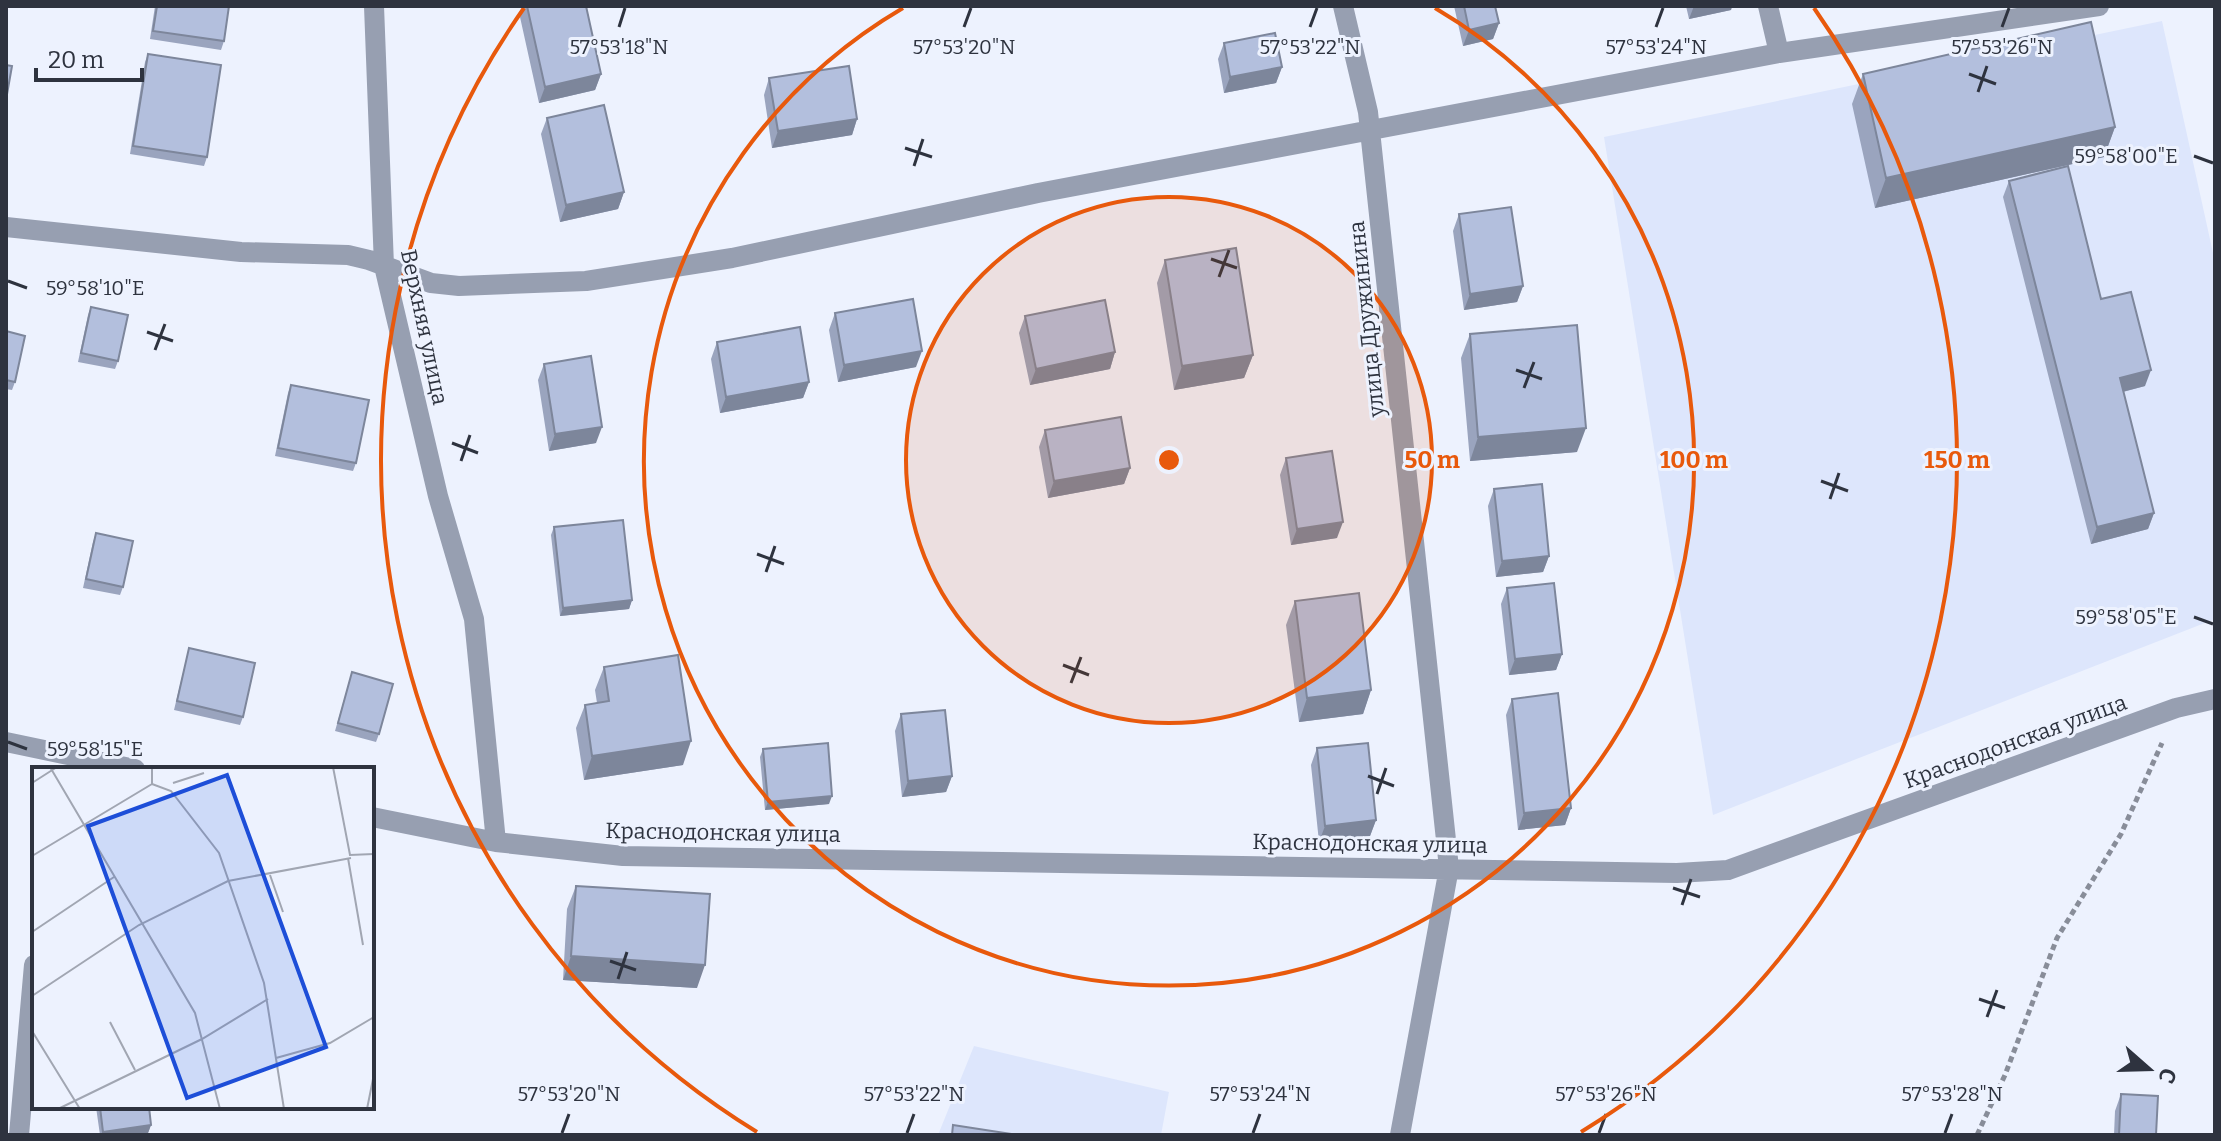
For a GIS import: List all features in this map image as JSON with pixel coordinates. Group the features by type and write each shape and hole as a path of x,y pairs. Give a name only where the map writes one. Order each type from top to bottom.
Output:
{"street":[{"name":"Верхняя улица","path":"374,6 384,266 438,496 474,619 496,842"},
{"name":"улица Дружинина","path":"1343,6 1370,129 1449,868 1400,1135"},
{"path":"1768,6 1779,53"},
{"path":"6,227 241,252 348,255 431,283 459,286 586,281 732,258 1038,193 1779,53 2099,6"},
{"name":"Краснодонская улица","path":"374,817 496,842 623,856 1677,873 1728,870 2176,708 2215,699"},
{"path":"6,742 52,761 114,767"},
{"path":"19,1135 32,988"}],"path":[{"path":"1977,1135 2005,1075 2057,938 2121,834 2176,708"}],"shaded area":[{"path":"2162,21 2215,262 2215,619 1713,815 1604,137"},
{"path":"974,1046 1169,1092 1161,1135 938,1135"}],"building":[{"path":"157,6 229,6 224,41 153,31"},
{"path":"527,6 586,6 601,74 545,87"},
{"path":"1464,6 1495,6 1499,23 1469,30"},
{"path":"2091,22 2115,127 1886,178 1863,74"},
{"path":"1275,33 1282,67 1230,77 1224,43"},
{"path":"148,54 221,65 207,157 133,146"},
{"path":"6,65 12,66 6,100"},
{"path":"849,66 857,119 778,131 769,78"},
{"path":"604,105 624,192 566,205 547,118"},
{"path":"2068,166 2101,299 2131,292 2151,370 2120,378 2154,513 2097,527 2009,181"},
{"path":"1511,207 1523,286 1470,294 1459,214"},
{"path":"1236,248 1253,355 1182,366 1165,260"},
{"path":"913,299 922,351 844,365 835,313"},
{"path":"1105,300 1115,352 1036,369 1025,316"},
{"path":"91,307 128,315 118,361 81,353"},
{"path":"1577,325 1586,428 1478,437 1470,334"},
{"path":"800,327 809,382 726,397 717,342"},
{"path":"6,331 25,336 15,382 6,380"},
{"path":"591,356 602,427 555,434 544,364"},
{"path":"291,385 369,400 356,463 278,448"},
{"path":"1121,417 1130,468 1054,481 1045,430"},
{"path":"1332,451 1343,522 1297,529 1286,458"},
{"path":"1542,484 1549,556 1502,561 1494,489"},
{"path":"623,520 632,600 563,608 554,527"},
{"path":"96,533 133,541 123,587 86,579"},
{"path":"1554,583 1562,654 1515,659 1507,588"},
{"path":"1359,593 1371,690 1307,698 1295,601"},
{"path":"189,648 255,663 243,717 177,701"},
{"path":"678,655 691,741 592,756 585,705 609,701 604,667"},
{"path":"352,672 393,684 379,734 338,723"},
{"path":"1558,693 1571,808 1524,813 1512,699"},
{"path":"945,710 952,776 908,781 901,714"},
{"path":"828,743 832,796 768,802 763,749"},
{"path":"1368,743 1376,820 1325,826 1317,748"},
{"path":"576,886 710,894 705,965 571,956"},
{"path":"2121,1094 2158,1096 2156,1135 2119,1135"},
{"path":"100,1109 149,1109 151,1125 103,1132"},
{"path":"953,1125 1018,1135 952,1135"}]}
